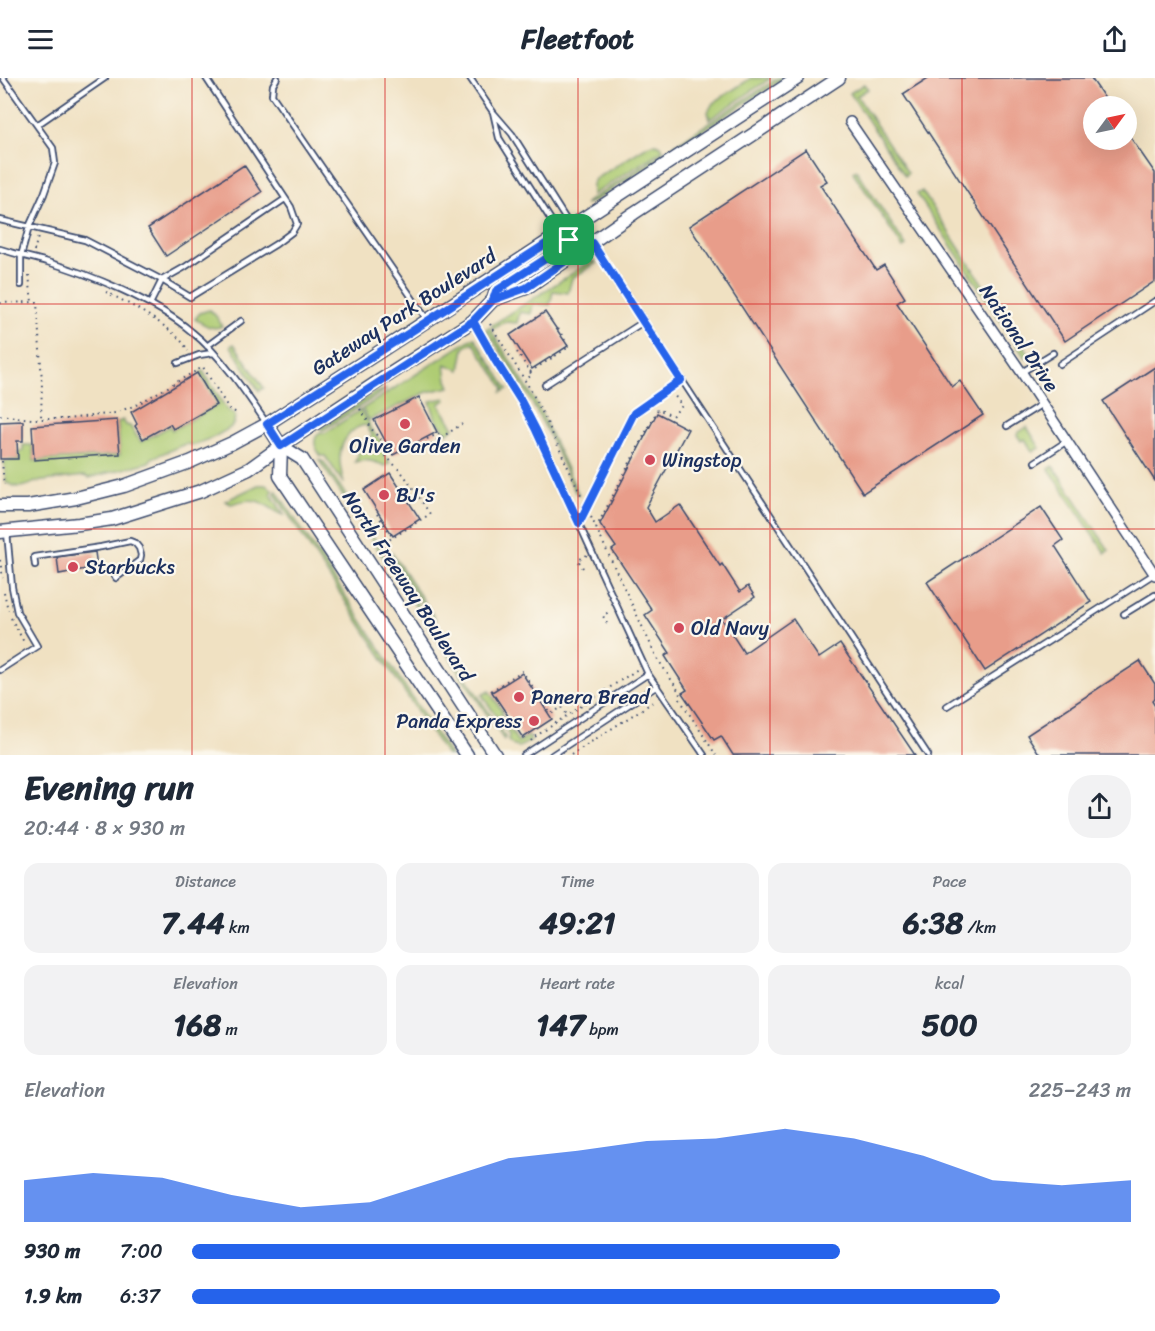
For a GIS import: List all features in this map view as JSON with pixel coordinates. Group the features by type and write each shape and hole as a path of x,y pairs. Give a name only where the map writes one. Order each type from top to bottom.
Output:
{"street":[{"name":"Gateway Park Boulevard","path":"0,506 27,506 76,498 124,486 190,462 232,443 267,424 428,321 798,78"},
{"name":"Gateway Park Boulevard","path":"3,532 112,519 201,491 249,469 473,321 493,300 526,288 634,213 840,78"},
{"name":"National Drive","path":"850,122 1022,373 1155,574"},
{"path":"493,300 496,291 564,247 569,240 567,230"},
{"name":"North Freeway Boulevard","path":"267,424 281,446 303,459 495,755"},
{"path":"281,446 280,476 467,755"}],"lane":[{"path":"3,78 53,148 55,163 29,227 21,256 21,285"},
{"path":"37,125 105,78"},
{"path":"0,220 85,240 190,297 276,244 292,232 297,224 291,207 206,78"},
{"path":"277,78 273,85 272,95 428,321"},
{"path":"470,78 493,112 512,134 567,221 567,230 556,228 499,138 493,112"},
{"path":"150,304 162,280 285,199"},
{"path":"592,243 928,755"},
{"path":"0,249 45,261 99,280 158,308 192,332 207,346 245,391 267,424"},
{"path":"1060,364 1155,301"},
{"path":"207,346 241,321"},
{"path":"473,321 536,430 648,674 704,755"},
{"path":"544,385 643,322"},
{"path":"1022,373 1053,352"},
{"path":"178,363 213,353"},
{"path":"579,523 634,413 681,380"},
{"path":"1007,426 1042,404"},
{"path":"1035,462 1067,441"},
{"path":"0,670 37,646 17,612 3,532"},
{"path":"35,565 34,557 130,541 135,543 139,548 140,560 116,578 111,570"},
{"path":"947,706 1155,574"},
{"path":"1124,614 1155,595"},
{"path":"524,755 648,674"},
{"path":"552,755 657,686"}],"path":[{"path":"27,273 31,276 32,302"},
{"path":"105,291 169,330 186,347 195,371"},
{"path":"0,303 37,302 42,382 41,419"},
{"path":"490,324 544,416 581,495"},
{"path":"530,372 569,347 556,327"},
{"path":"517,352 532,375 524,380"},
{"path":"0,415 68,419 116,413 136,405 202,367 229,409 237,413"},
{"path":"597,528 658,409 672,416 682,406 674,394"},
{"path":"360,409 370,427 383,443 386,456 404,475 430,514 381,545"},
{"path":"416,454 462,424"},
{"path":"427,439 440,433 442,436"},
{"path":"2,461 3,485"},
{"path":"378,514 393,538"},
{"path":"591,517 657,658 680,693 679,698 716,755"},
{"path":"583,568 578,560 586,555"},
{"path":"0,599 5,597"},
{"path":"607,623 603,616 612,610"},
{"path":"531,742 533,738 657,658"},
{"path":"491,691 522,670 551,714 562,707 567,716"},
{"path":"571,755 675,686"}],"green space":[{"path":"751,78 771,78 710,119 708,112 713,103"},
{"path":"778,78 784,78 586,204 587,202"},
{"path":"864,84 868,89 857,96 908,173 905,176 850,93"},
{"path":"656,144 663,150 592,195 592,184 595,179 649,145"},
{"path":"856,170 906,246 903,248 853,172"},
{"path":"922,191 995,303 991,306 917,194"},
{"path":"593,260 596,263 572,278 568,293 553,291 550,305 533,304 531,314 520,312 517,323 505,322 493,329 492,325"},
{"path":"997,305 1030,355 1025,358 992,308"},
{"path":"209,310 222,326 211,327 195,319 200,313"},
{"path":"489,327 531,394 579,495 575,492 524,388 486,329"},
{"path":"474,337 508,389 502,392 504,388 473,342 464,348 460,370 445,364 450,387 427,392 369,420 362,409"},
{"path":"234,344 264,388 259,391 232,348"},
{"path":"203,371 227,410 235,415 234,423 230,428 193,445 185,444 152,458 149,462 89,478 84,476 35,482 22,487 6,483 4,461 19,460 19,452 23,451 23,445 32,445 34,461 120,455 118,422 123,420 126,425 130,426 141,442 170,426 172,430 218,405 200,373"},
{"path":"387,389 323,430 320,428 374,393"},
{"path":"445,398 446,400 439,404 454,428 447,433 436,420 430,401"},
{"path":"360,410 382,443 385,456 390,463 385,466 370,461 355,462 362,446 372,436 366,425 356,428 345,440 341,450 340,462 344,484 325,456 321,456 315,441 320,432 325,433"},
{"path":"1027,427 1040,448 1032,451 1025,439 1021,441 1017,435"},
{"path":"319,460 324,462 505,737 504,740"},
{"path":"1053,466 1109,550 1105,553 1049,469"},
{"path":"258,485 271,488 271,494 284,515 257,501 231,504 225,501"},
{"path":"276,490 450,755 446,755 275,494"},
{"path":"392,553 436,620 434,622 390,555"},
{"path":"489,691 518,742 529,736 531,741 519,747 508,741 509,735 482,695"}],"building":[{"path":"928,78 1091,78 1103,96 1083,96 1083,150 1137,150 1137,147 1155,173 1155,281 1065,341 903,94"},
{"path":"806,149 827,181 820,185 876,270 884,265 905,298 897,303 952,387 960,381 983,415 863,493 689,226"},
{"path":"244,165 262,192 166,256 148,228"},
{"path":"545,312 568,346 532,369 510,335"},
{"path":"1155,367 1155,481 1103,401"},
{"path":"197,373 216,405 173,429 170,424 143,439 135,426 137,424 131,412"},
{"path":"419,397 437,432 393,455 374,420"},
{"path":"657,413 688,429 646,507 655,522 680,505 740,592 748,586 755,597 722,619 744,653 793,619 819,658 840,644 915,755 733,755 721,736 714,740 682,693 687,690 665,656 670,653 645,615 652,610 612,550 616,547 600,524"},
{"path":"117,420 120,454 34,460 32,426"},
{"path":"23,421 23,441 17,441 18,459 0,459 0,422"},
{"path":"390,473 420,519 393,536 364,490"},
{"path":"1041,507 1063,540 1055,546 1091,602 985,671 927,582"},
{"path":"95,552 97,567 59,574 57,557"},
{"path":"1140,661 1155,684 1155,698 1152,701 1155,706 1155,755 1040,755 1027,735"},
{"path":"522,673 552,719 523,738 492,692"}],"place":[{"name":"Olive Garden","path":"405,424"},
{"name":"Wingstop","path":"650,460"},
{"name":"BJ's","path":"384,495"},
{"name":"Starbucks","path":"73,567"},
{"name":"Old Navy","path":"679,628"},
{"name":"Panera Bread","path":"519,697"},
{"name":"Panda Express","path":"534,721"}],"route":[{"path":"569,240 564,247 496,291 493,300 473,321 521,401 579,523 634,413 681,380 592,243 526,288 493,300 473,321 281,446 267,424 567,230 569,240"}]}
